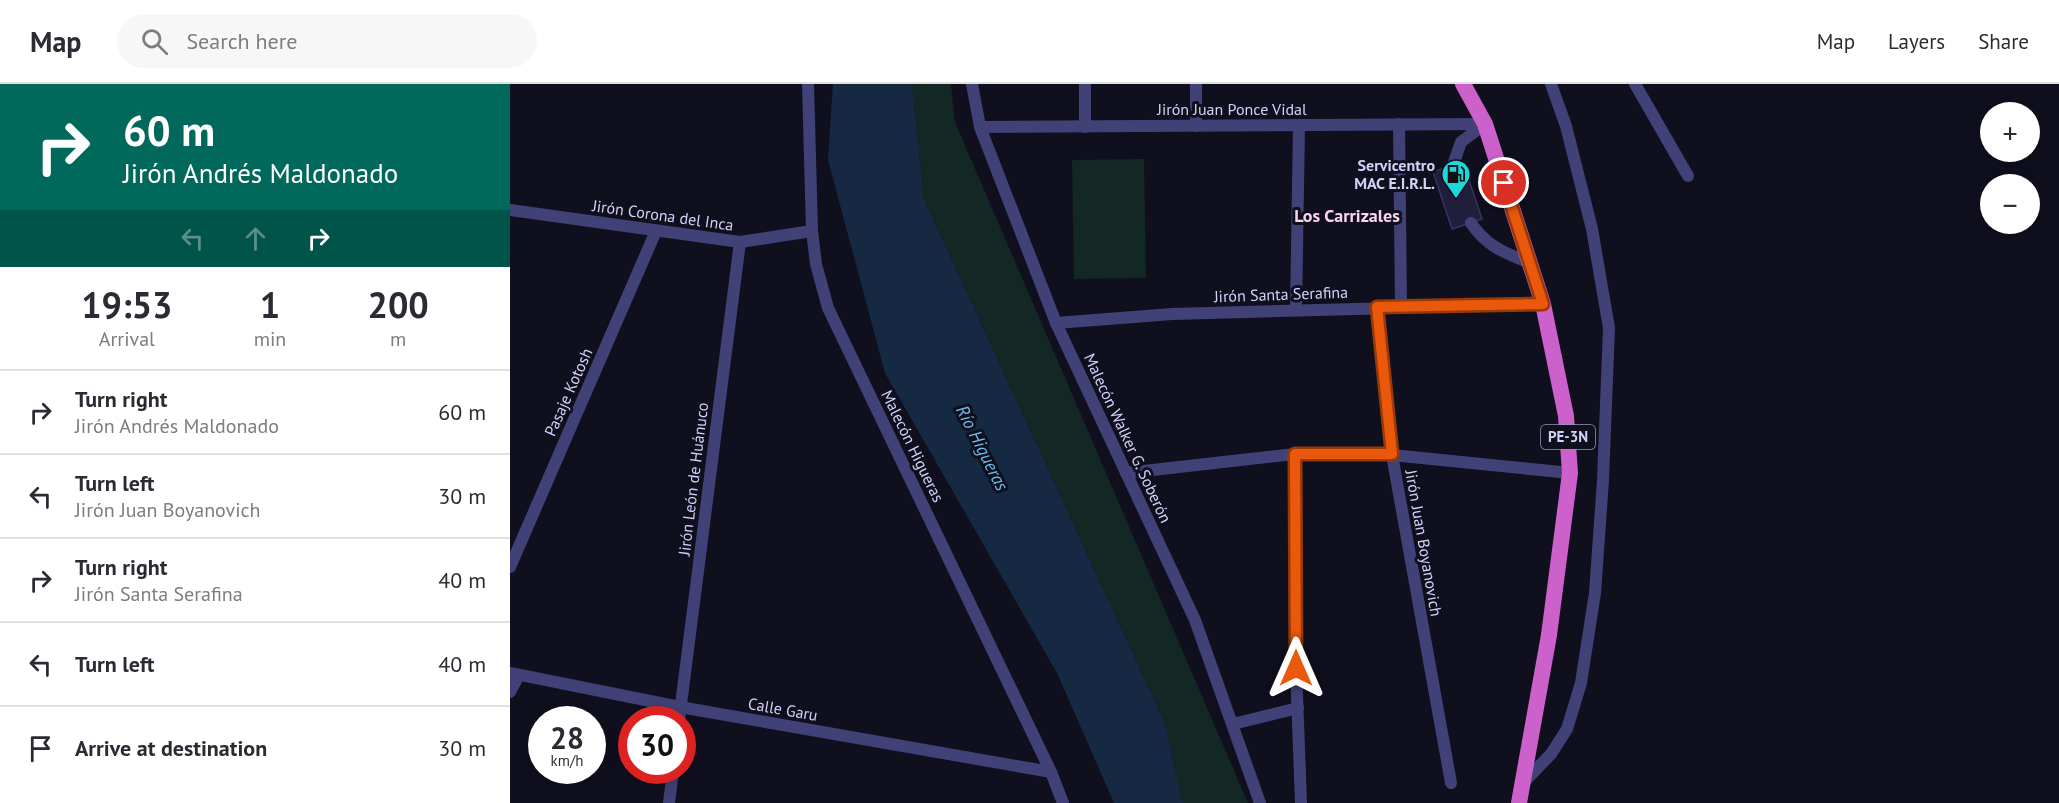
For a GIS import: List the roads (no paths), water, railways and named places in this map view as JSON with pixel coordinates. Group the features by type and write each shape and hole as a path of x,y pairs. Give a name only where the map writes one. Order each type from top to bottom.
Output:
{"highway":[{"name":"PE-3N","path":"1463,84 1485,123 1543,304 1566,417 1570,472 1549,634 1519,803"}],"street":[{"name":"Malecón Higueras","path":"808,84 812,231 816,264 828,308 1051,772 1063,803"},
{"name":"Malecón Walker G. Soberón","path":"972,84 980,127 1056,323 1195,620 1260,803"},
{"path":"1085,84 1085,127"},
{"path":"1196,84 1196,126"},
{"path":"1524,782 1551,754 1567,729 1581,683 1595,593 1603,480 1608,328 1592,229 1566,126 1551,84"},
{"path":"1635,84 1688,176"},
{"name":"Jirón Juan Ponce Vidal","path":"980,127 1485,123"},
{"path":"1454,165 1461,142 1485,123"},
{"path":"1399,124 1401,306"},
{"path":"1296,310 1299,125"},
{"name":"Jirón Corona del Inca","path":"510,210 740,242 812,231"},
{"path":"1471,223 1481,239 1498,251 1530,263"},
{"name":"Pasaje Kotosh","path":"510,567 656,231"},
{"name":"Jirón León de Huánuco","path":"680,706 740,242"},
{"name":"Jirón Santa Serafina","path":"1056,323 1172,314 1401,306 1543,304"},
{"name":"Jirón Juan Boyanovich","path":"1377,307 1392,454 1450,783"},
{"path":"1126,473 1295,454 1392,454 1570,472"},
{"path":"1295,454 1301,803"},
{"path":"510,692 514,674"},
{"name":"Calle Garu","path":"514,674 646,706"},
{"path":"1233,724 1298,708"},
{"name":"Calle Garu","path":"696,717 1051,772"},
{"path":"669,803 671,784"}],"water":[{"name":"Río Higueras","path":"833,84 912,84 924,199 1164,721 1183,803 1114,803 1057,673 885,373 828,160"}],"place":[{"name":"Servicentro MAC E.I.R.L.","path":"1456,200"}],"district":[{"name":"Los Carrizales","path":"1347,216"}]}
